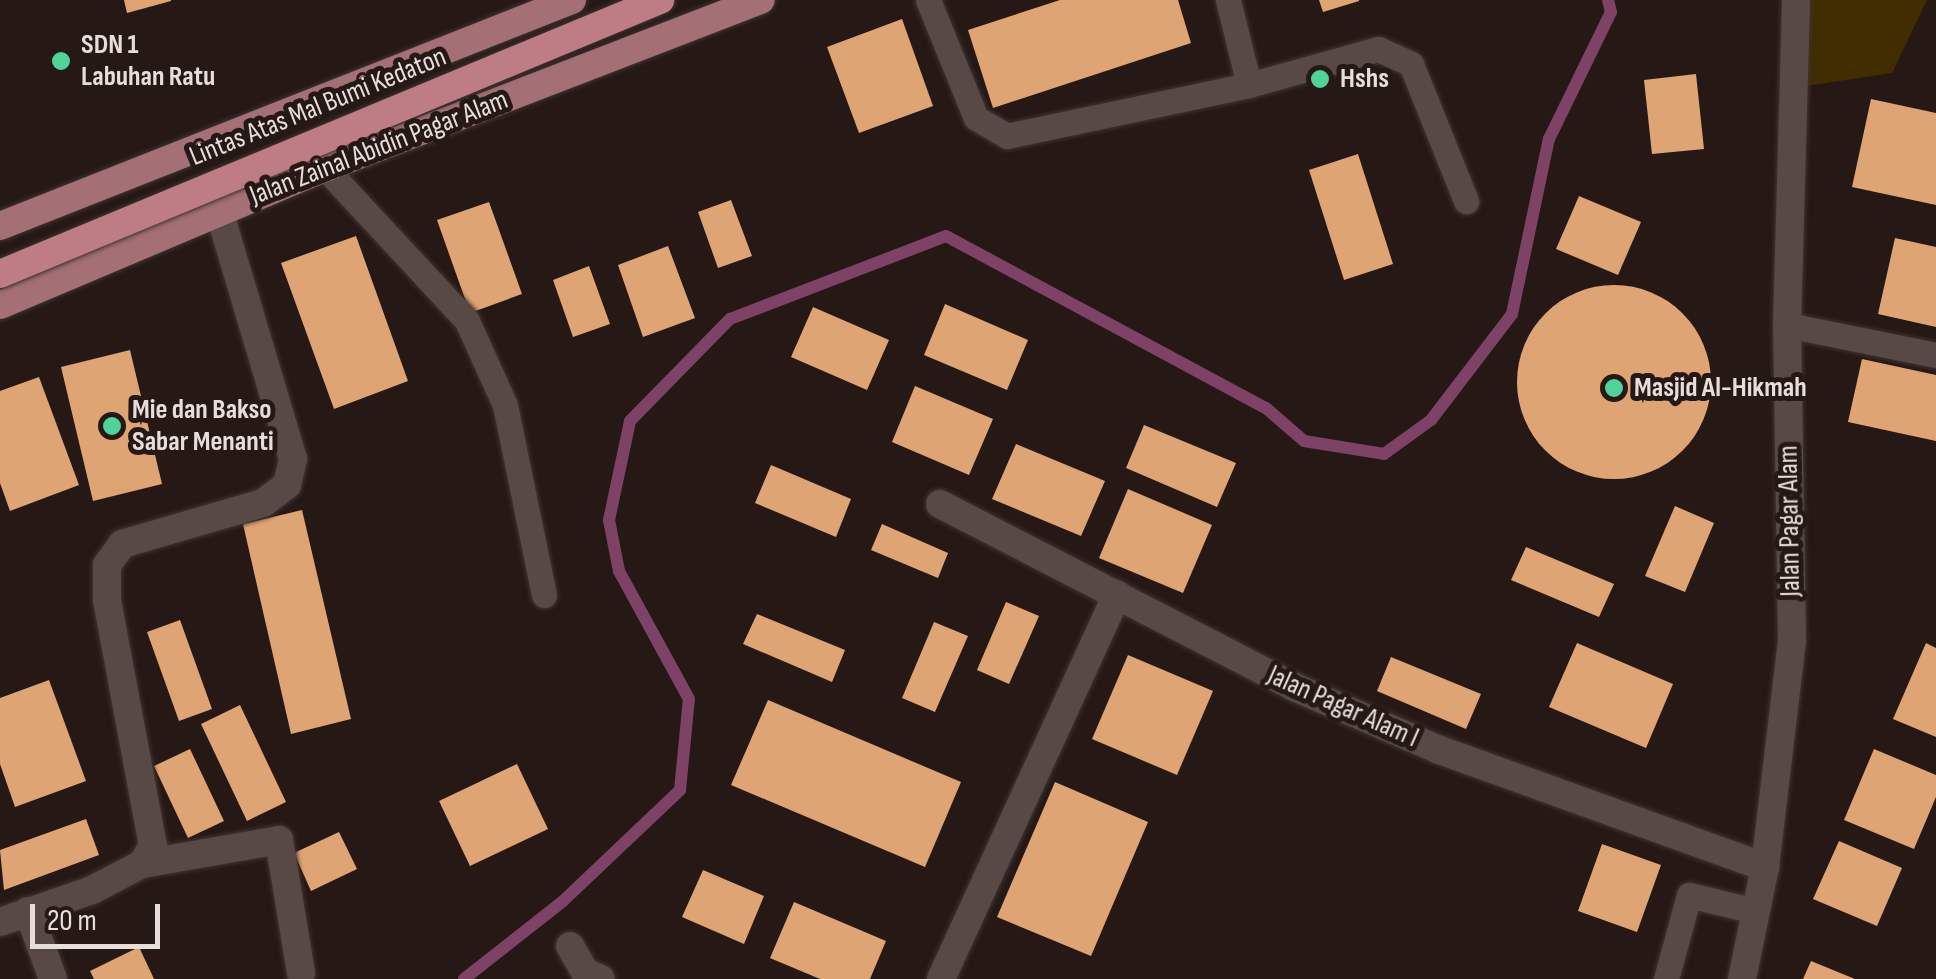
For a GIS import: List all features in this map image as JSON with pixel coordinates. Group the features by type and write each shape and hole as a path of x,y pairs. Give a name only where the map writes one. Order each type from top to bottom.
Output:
{"highway":[{"name":"Lintas Atas Mal Bumi Kedaton","path":"0,274 660,0"}],"main road":[{"name":"Jalan Zainal Abidin Pagar Alam","path":"0,305 325,168 761,0"},
{"path":"0,226 566,3 582,7 601,28 601,50 588,68"}],"street":[{"name":"Jalan Pagar Alam","path":"1742,979 1764,867 1792,640 1787,326 1796,0"},
{"path":"142,864 153,846 150,809 107,600 107,565 122,544 263,503 287,485 292,459 219,211"},
{"name":"Jalan Pagar Alam I","path":"940,504 1294,686 1437,749 1764,867"},
{"path":"941,979 1117,594"},
{"path":"0,922 92,890 142,864 279,840 301,973"},
{"path":"28,911 53,979"},
{"path":"570,946 585,972 601,979"}],"lane":[{"path":"928,0 976,118 1007,136 1248,85 1378,49 1411,64 1466,201"},
{"path":"1228,0 1248,85"},
{"path":"325,168 467,322 505,405 544,595"},
{"path":"1787,326 1936,355"},
{"path":"1666,979 1689,895 1755,911"}],"shaded area":[{"path":"1802,0 1927,0 1892,73 1799,87"}],"building":[{"path":"124,0 171,0 171,1 127,13"},
{"path":"1060,0 1178,0 1191,43 993,108 968,30"},
{"path":"1319,0 1359,0 1359,1 1323,12"},
{"path":"902,19 933,106 859,133 827,47"},
{"path":"1696,74 1704,149 1652,154 1644,80"},
{"path":"1871,99 1936,113 1936,205 1852,187"},
{"path":"1358,154 1393,264 1344,280 1309,170"},
{"path":"1579,196 1641,222 1618,275 1556,249"},
{"path":"731,200 752,256 718,268 698,212"},
{"path":"489,202 522,294 470,313 437,220"},
{"path":"356,236 408,381 334,409 281,263"},
{"path":"1895,238 1936,247 1936,327 1878,314"},
{"path":"668,246 695,318 643,337 618,265"},
{"path":"589,266 610,324 573,337 553,280"},
{"name":"Masjid Al-Hikmah","path":"1614,285 1651,293 1682,314 1703,345 1711,382 1703,419 1682,450 1651,471 1614,479 1577,471 1546,450 1525,419 1517,382 1525,345 1546,314 1577,293"},
{"path":"945,304 1028,340 1007,390 924,355"},
{"path":"813,307 889,340 867,390 791,357"},
{"name":"Mie dan Bakso Sabar Menanti","path":"130,350 162,484 93,501 61,367"},
{"path":"1862,359 1936,375 1936,441 1848,422"},
{"path":"39,377 79,485 10,511 0,483 0,391"},
{"path":"915,386 993,419 969,475 892,442"},
{"path":"1144,425 1236,463 1217,507 1126,468"},
{"path":"1016,444 1105,481 1081,536 992,499"},
{"path":"771,465 851,499 836,537 755,503"},
{"path":"1128,489 1212,525 1183,593 1099,558"},
{"path":"1675,506 1714,523 1685,592 1645,576"},
{"path":"302,510 351,719 291,734 243,524"},
{"path":"882,524 948,553 938,578 871,550"},
{"path":"1526,547 1614,584 1599,617 1511,580"},
{"path":"1006,602 1039,616 1009,684 977,670"},
{"path":"757,614 845,650 832,682 743,644"},
{"path":"180,620 212,709 179,721 147,632"},
{"path":"934,622 968,636 935,712 902,698"},
{"path":"1577,643 1673,684 1646,748 1549,707"},
{"path":"1926,643 1936,648 1936,737 1893,719"},
{"path":"1128,655 1213,691 1177,775 1092,739"},
{"path":"1391,657 1481,694 1466,729 1377,691"},
{"path":"49,680 86,781 15,807 0,764 0,698"},
{"path":"768,700 961,782 925,867 731,785"},
{"path":"240,705 286,802 247,821 201,724"},
{"path":"190,749 224,821 188,838 154,766"},
{"path":"1874,749 1936,775 1936,797 1914,849 1844,820"},
{"path":"517,764 548,829 470,866 439,801"},
{"path":"1055,782 1148,822 1091,956 997,917"},
{"path":"86,819 99,855 4,890 0,850"},
{"path":"339,832 357,869 311,891 294,853"},
{"path":"1839,841 1902,868 1877,926 1813,899"},
{"path":"1602,844 1661,865 1637,932 1578,911"},
{"path":"703,870 764,896 744,944 682,917"},
{"path":"794,902 886,941 870,979 820,979 770,958"},
{"path":"139,947 154,979 94,979 90,971"},
{"path":"1811,961 1855,979 1803,979"}],"waterway":[{"path":"464,979 562,902 680,790 689,699 619,571 609,520 630,421 730,319 946,236 1266,408 1304,441 1384,454 1431,420 1512,314 1549,139 1611,12 1608,0"}],"place":[{"name":"SDN 1 Labuhan Ratu","path":"61,61"},
{"name":"Hshs","path":"1320,79"},
{"name":"Masjid Al-Hikmah","path":"1614,388"},
{"name":"Mie dan Bakso Sabar Menanti","path":"112,426"}]}
